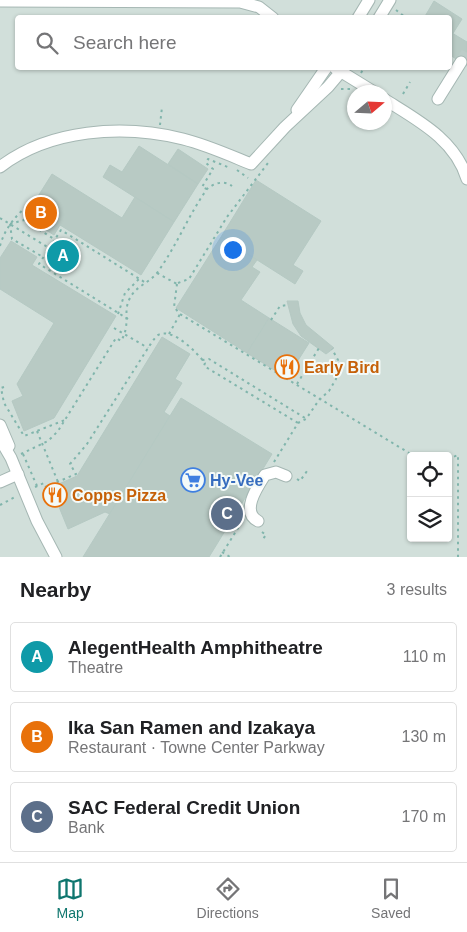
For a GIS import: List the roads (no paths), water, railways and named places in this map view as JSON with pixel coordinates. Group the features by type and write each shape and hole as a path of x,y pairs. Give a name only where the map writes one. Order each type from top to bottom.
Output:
{"street":[{"path":"360,15 369,0"},
{"path":"0,1 240,2 259,7 269,15"},
{"path":"382,15 392,4"},
{"path":"438,99 461,62"},
{"path":"285,128 325,70"},
{"path":"0,168 24,151 57,138 78,134 135,132 182,139 251,164 339,70"},
{"path":"341,70 364,85"},
{"path":"392,104 427,126 446,142 457,157 467,179"},
{"path":"0,425 8,442 10,455"},
{"path":"0,439 10,455 38,521 56,557"},
{"path":"258,521 254,519 250,510 255,491 265,475 276,472 286,476"},
{"path":"0,482 18,474"}],"tunnel":[{"path":"461,62 467,52"}],"place":[{"name":"Ika San Ramen and Izakaya","path":"41,213"},
{"name":"AlegentHealth Amphitheatre","path":"63,256"},
{"name":"Early Bird","path":"287,367"},
{"name":"Hy-Vee","path":"193,480"},
{"name":"Copps Pizza","path":"55,495"},
{"name":"SAC Federal Credit Union","path":"227,514"}]}
